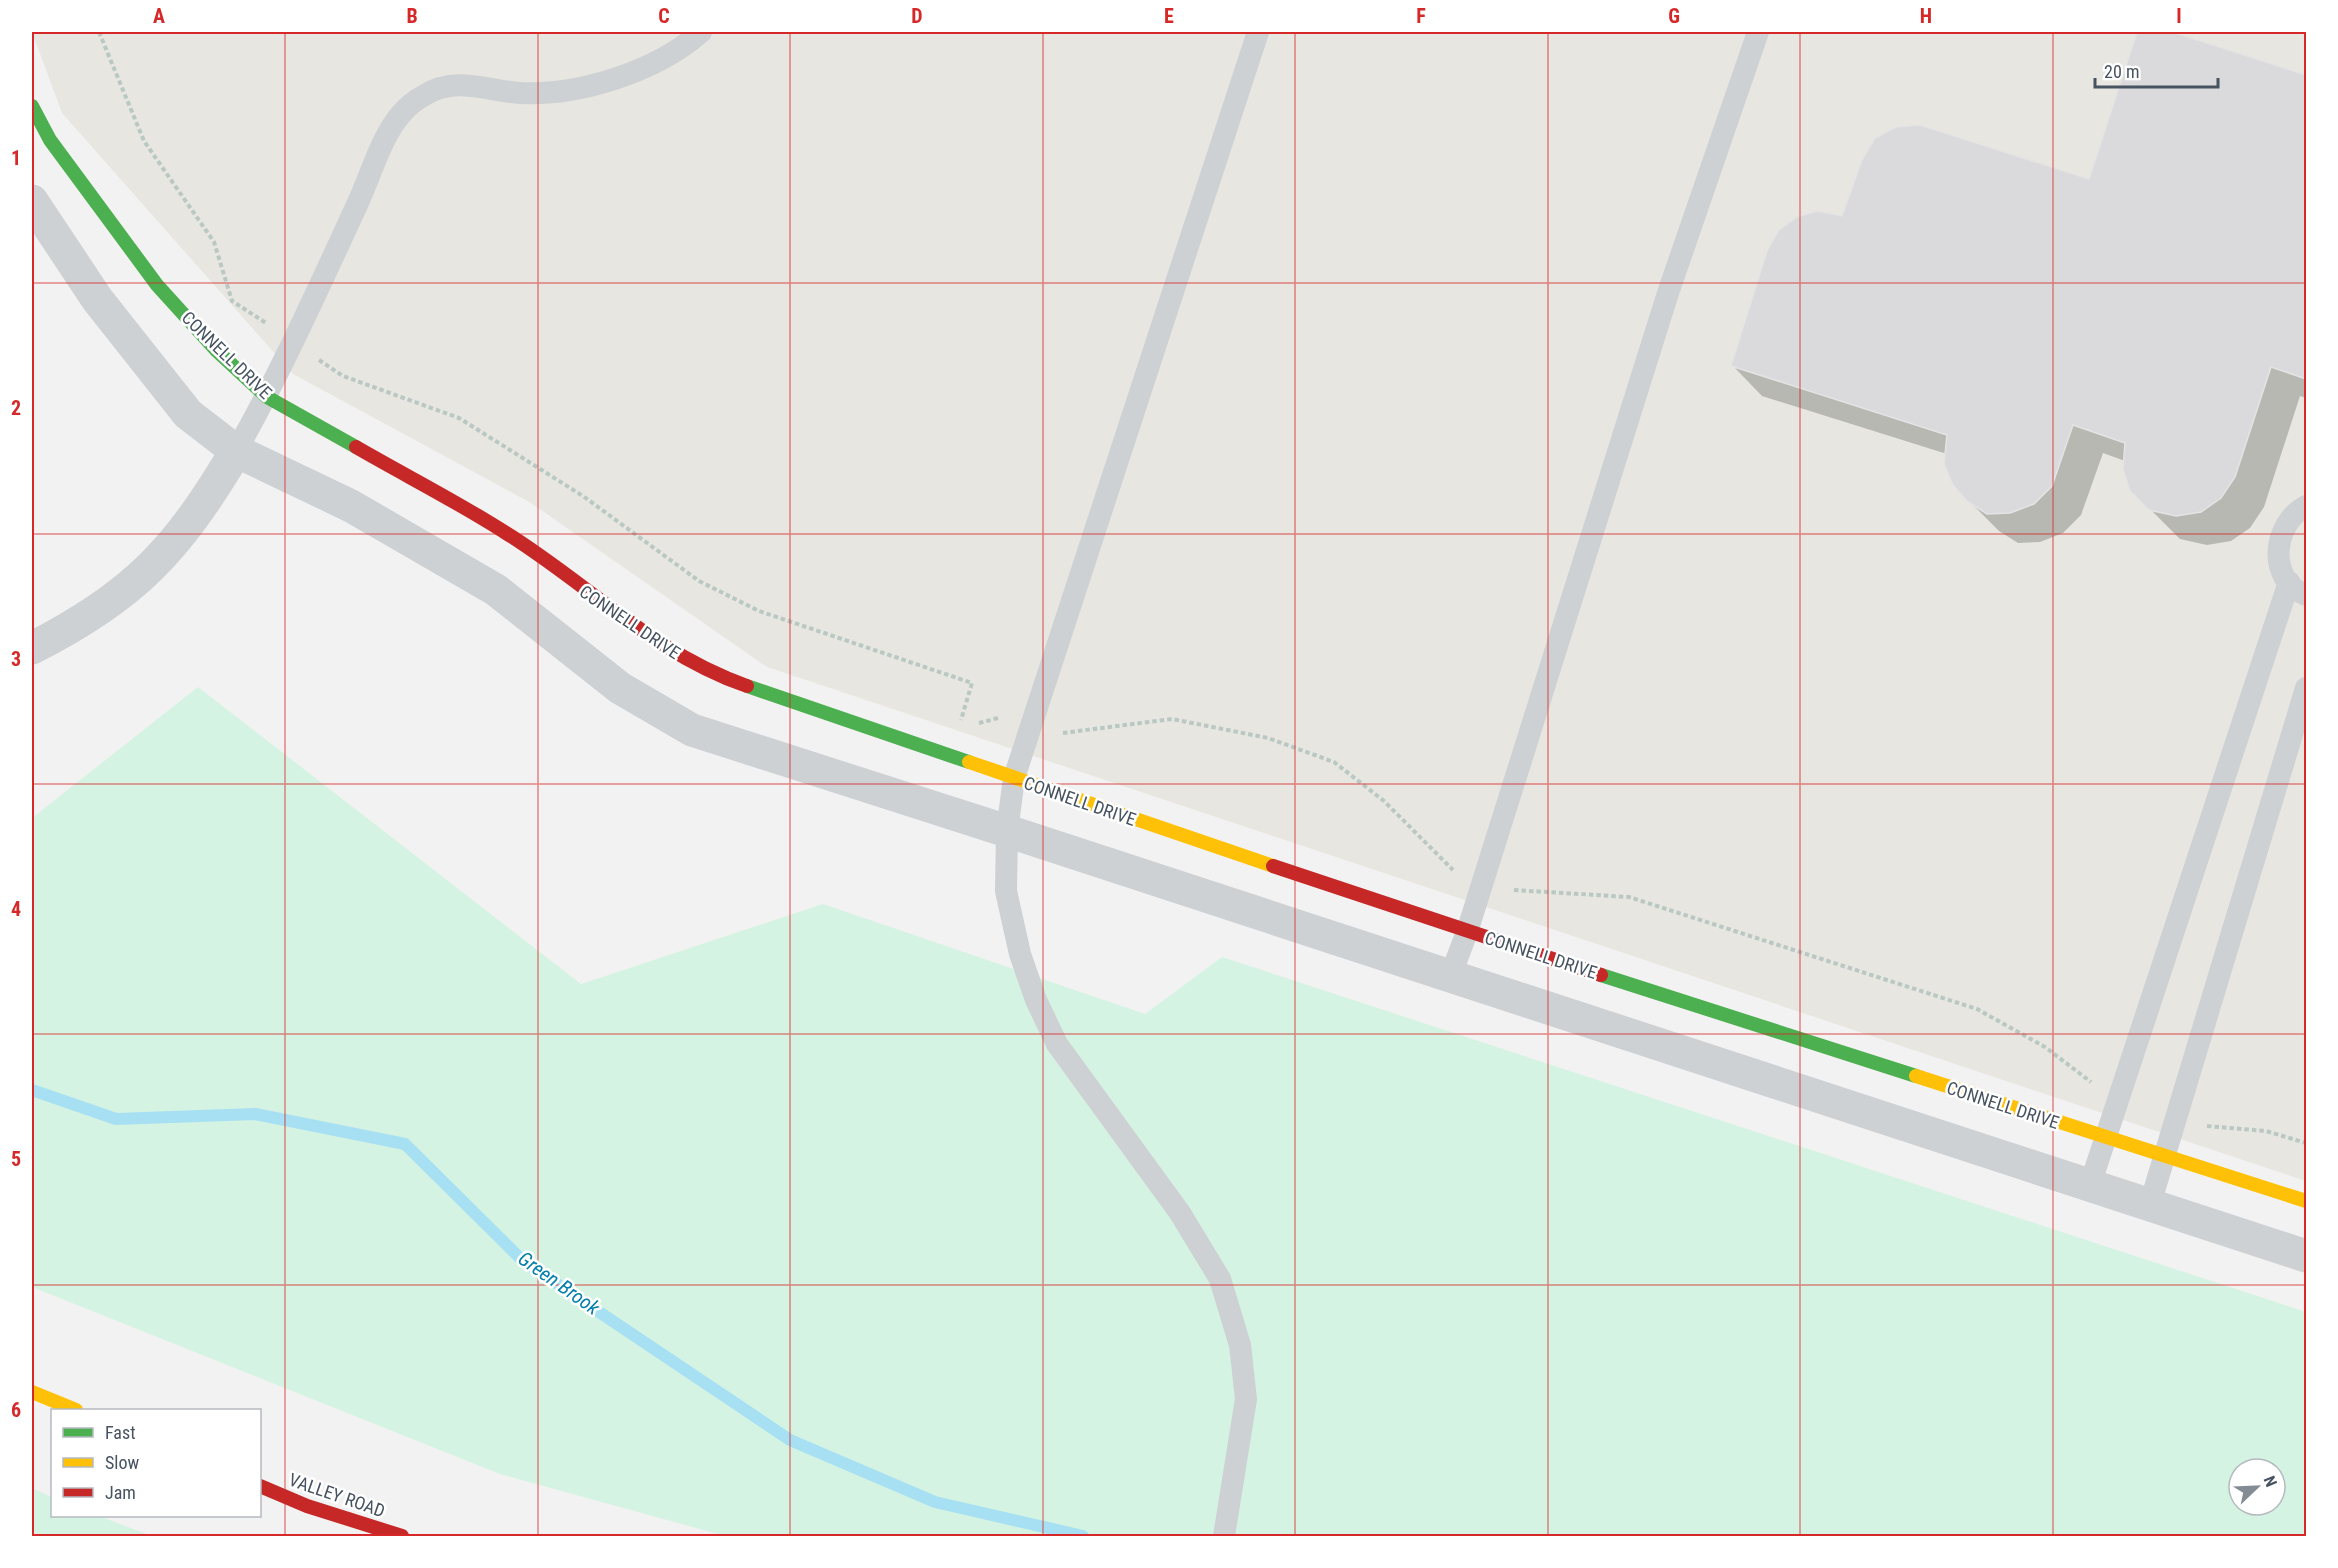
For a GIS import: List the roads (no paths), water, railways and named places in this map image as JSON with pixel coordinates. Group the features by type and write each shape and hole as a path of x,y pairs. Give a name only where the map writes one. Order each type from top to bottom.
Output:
{"street":[{"name":"CONNELL DRIVE","path":"32,106 50,140 157,285 216,350 267,397 507,533 601,604 691,663 741,684 1467,932 2307,1201"},
{"path":"32,201 97,299 188,414 236,451 351,506 496,590 620,688 692,730 2307,1257"},
{"path":"32,648 69,629 128,590 166,554 205,505 236,451"},
{"path":"32,1392 74,1409"},
{"name":"VALLEY ROAD","path":"261,1486 307,1506 402,1536"}],"lane":[{"path":"236,451 267,397 380,152 402,113 424,95 456,84 469,84 520,93 587,86 643,68 671,54 702,32"},
{"path":"1224,1536 1246,1399 1240,1345 1220,1279 1180,1213 1057,1044 1040,1009 1020,954 1006,891 1007,831 1014,778 1258,32"},
{"path":"1450,977 1467,932 1668,293 1758,32"},
{"path":"2090,1185 2120,1093 2298,589 2281,568 2277,553 2286,522 2307,506"},
{"path":"2150,1204 2307,688"}],"waterway":[{"name":"Green Brook","path":"32,1090 116,1119 255,1114 405,1144 523,1261 790,1440 935,1502 1083,1536"}]}
